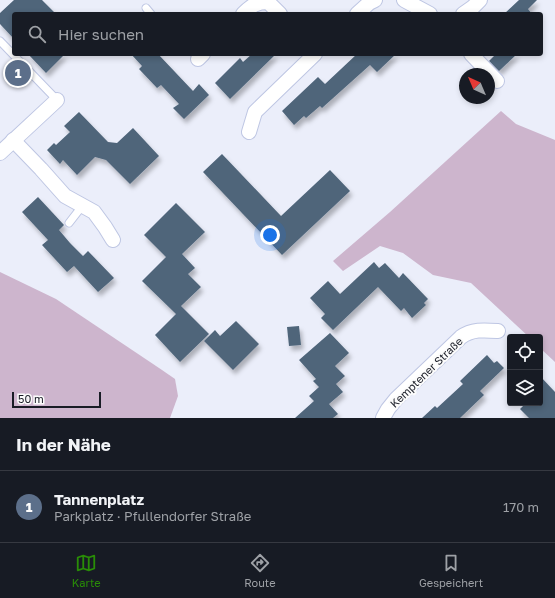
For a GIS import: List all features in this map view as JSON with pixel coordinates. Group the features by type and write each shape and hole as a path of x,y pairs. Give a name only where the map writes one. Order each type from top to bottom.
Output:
{"street":[{"path":"359,12 369,3 376,0"},
{"path":"404,0 426,12"},
{"path":"466,12 473,8 480,0"},
{"path":"245,12 260,2 268,2 278,12"},
{"path":"249,132 255,112 313,56"},
{"path":"473,56 497,81"},
{"path":"0,153 57,100"},
{"path":"13,140 65,196 94,212 108,225 112,240"},
{"name":"Kemptener Straße","path":"383,418 396,399 461,337 472,331 498,331"}],"lane":[{"path":"146,8 149,12"},
{"path":"0,41 12,53"},
{"path":"14,56 57,100"},
{"path":"69,223 83,206"}],"shaded area":[{"path":"501,111 516,124 555,140 555,362 543,351 543,334 526,334 471,283 433,275 403,253 380,246 343,271 333,261 390,212"},
{"path":"0,272 56,299 175,379 178,396 170,418 0,418"}],"building":[{"path":"14,0 42,0 54,12 12,12 12,37 0,24 0,13"},
{"path":"519,0 537,0 528,9 530,12 506,12"},
{"path":"30,56 63,56 46,73"},
{"path":"133,56 160,56 193,91 199,84 209,95 184,119 173,108 179,104 161,85 157,88 139,69 142,66"},
{"path":"250,56 274,56 230,99 215,83 240,58 243,62"},
{"path":"355,56 394,56 377,72 370,65 322,108 320,106 306,118 304,116 294,125 282,111 318,77 325,84"},
{"path":"494,56 515,56 499,71 489,61"},
{"path":"79,112 108,142 117,143 133,128 159,156 130,184 106,160 95,157 77,175 63,160 60,164 47,150 54,143 56,145 70,132 64,126"},
{"path":"222,154 281,216 330,170 350,191 282,255 203,172"},
{"path":"38,197 64,225 59,230 70,243 83,256 88,251 114,278 98,292 74,266 67,272 42,245 48,240 22,212"},
{"path":"176,203 205,232 182,254 195,268 188,274 201,287 181,306 209,334 180,362 155,335 176,314 142,281 166,257 144,235"},
{"path":"374,262 379,268 385,263 399,278 403,273 428,299 424,303 426,305 412,318 404,308 401,311 378,287 333,330 321,318 325,314 310,298 328,281 340,294"},
{"path":"236,321 259,344 233,370 204,341 215,330 220,336"},
{"path":"299,326 301,345 289,346 287,327"},
{"path":"330,333 349,353 335,366 345,376 336,384 343,392 329,404 338,414 333,418 295,418 314,401 309,396 319,387 313,381 316,379 299,360"},
{"path":"487,355 494,363 497,361 504,368 480,391 484,395 460,418 422,418 435,406 437,408 463,384 460,381"},
{"path":"543,379 555,392 555,418 529,418 520,409 523,406 543,406"}],"place":[{"name":"Tannenplatz","path":"18,73"}]}
